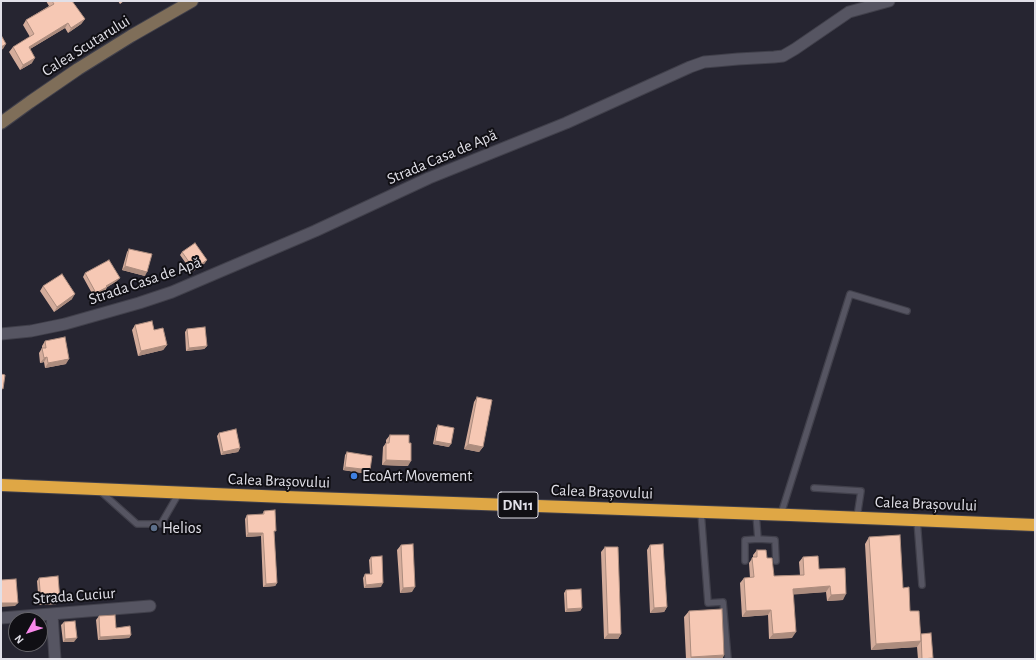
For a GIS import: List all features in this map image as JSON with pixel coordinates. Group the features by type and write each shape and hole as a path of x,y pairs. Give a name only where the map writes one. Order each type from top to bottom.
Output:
{"highway":[{"name":"Calea Brașovului","path":"1,485 300,498 780,514 1035,525"}],"main road":[{"name":"Calea Scutarului","path":"1,123 78,69 192,1"}],"street":[{"name":"Strada Casa de Apă","path":"1,334 31,332 65,324 172,292 315,231 429,178 566,123 690,67 704,62 782,56 795,50 850,12 889,1"},
{"name":"Strada Cuciur","path":"1,618 150,606"},
{"path":"52,614 55,659"}],"lane":[{"path":"780,514 850,294 907,311"},
{"path":"814,488 860,491 857,518"},
{"path":"97,489 137,524 161,524 180,492"},
{"path":"701,512 708,603 723,602 728,659"},
{"path":"756,514 758,539"},
{"path":"917,520 922,586"},
{"path":"745,561 744,540 758,539 775,540 776,561"}],"building":[{"path":"52,1 72,1 85,19 71,28 68,23 29,47 35,58 23,65 13,47 34,34 26,20 54,4"},
{"path":"1,35 6,44 1,47"},
{"path":"195,243 207,260 194,269 182,252"},
{"path":"129,249 152,254 147,272 125,266"},
{"path":"109,260 120,278 96,293 85,273"},
{"path":"62,274 75,294 57,307 43,286"},
{"path":"152,321 154,330 163,328 167,345 141,351 135,325"},
{"path":"205,327 207,346 189,348 187,329"},
{"path":"65,337 69,359 48,363 47,357 44,358 42,348 46,348 45,341"},
{"path":"1,374 5,375 3,389 1,388"},
{"path":"477,397 492,400 483,447 468,444"},
{"path":"438,425 454,428 451,444 435,441"},
{"path":"236,429 240,448 223,452 219,433"},
{"path":"390,435 409,435 409,443 411,443 411,461 386,460 386,443 389,443"},
{"path":"347,452 372,456 370,470 345,467"},
{"path":"275,510 276,531 274,531 277,583 266,584 263,533 248,533 247,515 264,514 264,511"},
{"path":"900,535 903,588 909,587 910,611 919,611 921,641 876,644 869,537"},
{"path":"413,544 415,587 403,588 401,545"},
{"path":"663,544 667,607 654,608 650,545"},
{"path":"605,547 618,547 621,634 608,634"},
{"path":"757,550 766,550 767,558 772,558 774,576 804,575 803,557 818,556 819,569 845,568 846,594 831,595 830,586 793,589 796,632 773,634 771,610 746,611 744,578 754,577 752,558 757,557"},
{"path":"382,556 383,583 366,585 365,574 372,574 371,557"},
{"path":"58,576 60,600 41,602 39,578"},
{"path":"16,579 18,603 1,603 1,580"},
{"path":"581,589 582,608 567,609 566,590"},
{"path":"722,609 724,655 691,657 689,611"},
{"path":"115,615 116,628 130,626 131,635 100,637 99,616"},
{"path":"75,621 77,638 65,639 64,622"},
{"path":"931,633 933,658 922,659 921,634"}],"place":[{"name":"EcoArt Movement","path":"354,476"},
{"name":"Helios","path":"154,528"}]}
